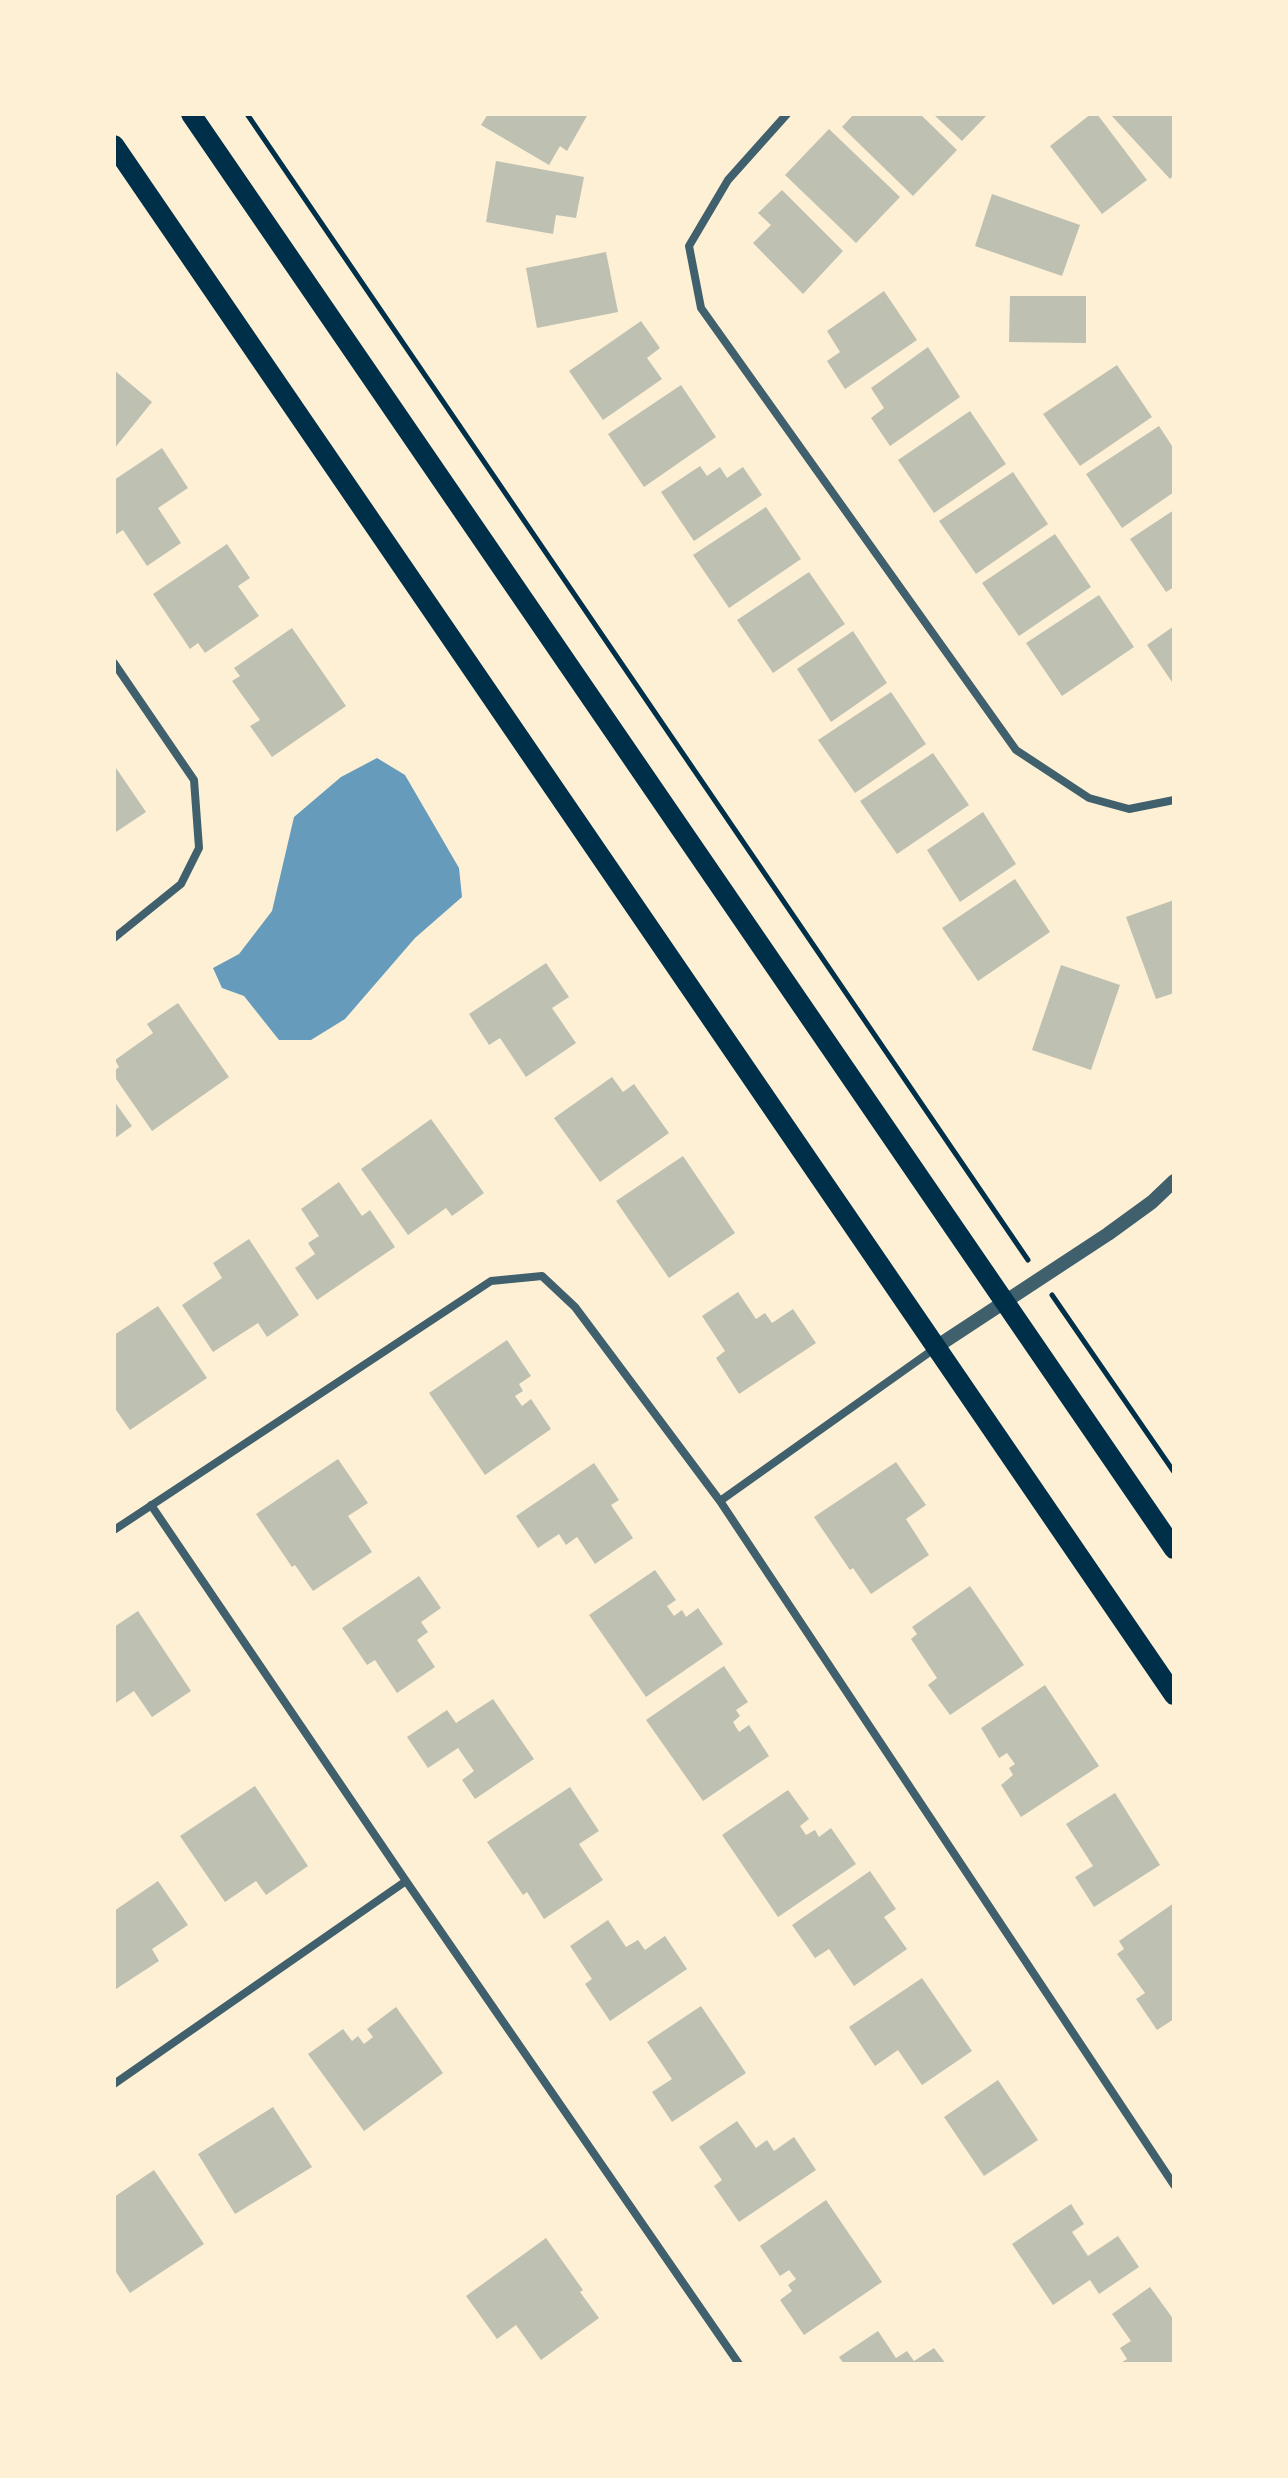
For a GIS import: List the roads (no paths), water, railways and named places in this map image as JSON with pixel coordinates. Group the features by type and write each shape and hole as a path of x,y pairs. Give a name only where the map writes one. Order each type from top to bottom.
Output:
{"main road":[{"path":"179,114 265,223"},
{"path":"191,114 1174,1549"},
{"path":"114,145 1174,1695"}],"street":[{"path":"787,114 728,180 689,246 701,308 1016,750 1089,798 1129,809 1174,800"},
{"path":"114,663 194,780 199,848 181,884 114,938"},
{"path":"720,1501 936,1347 1108,1234 1152,1202 1174,1181"},
{"path":"114,1530 491,1281 542,1276 575,1307 720,1501 1174,2185"},
{"path":"151,1505 739,2364"},
{"path":"114,2084 406,1881"}],"water":[{"path":"377,758 405,775 459,868 462,897 415,938 345,1019 311,1040 279,1040 244,996 222,988 213,968 239,954 272,911 294,817 341,777"}]}
